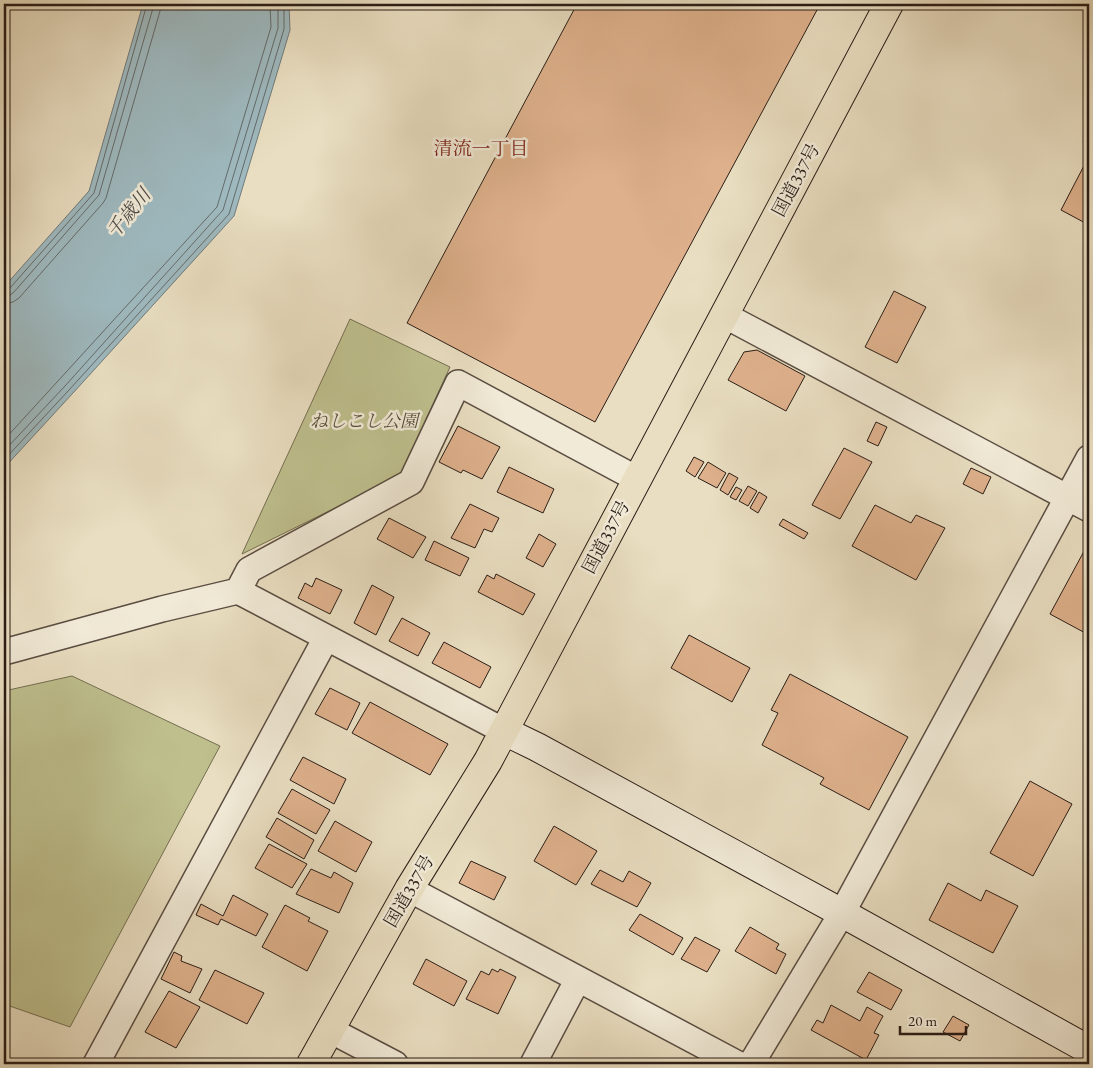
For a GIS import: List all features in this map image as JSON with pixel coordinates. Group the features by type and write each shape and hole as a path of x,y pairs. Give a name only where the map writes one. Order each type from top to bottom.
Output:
{"highway":[{"name":"国道337号","path":"311,1064 409,889 488,761 889,4"}],"street":[{"path":"724,315 1079,503"},
{"path":"238,591 249,570 411,482 458,384 637,479"},
{"path":"751,1064 842,912 1079,503 1089,458"},
{"path":"4,652 162,609 238,591 546,752 842,912 1089,1050"},
{"path":"96,1064 326,638"},
{"path":"409,889 738,1064"},
{"path":"533,1064 578,979"},
{"path":"330,1030 395,1064"}],"green space":[{"name":"ねしこし公園","path":"350,319 450,367 400,476 242,554"},
{"path":"72,676 220,746 70,1027 4,1004 4,691"}],"water":[{"name":"千歳川","path":"143,4 289,4 290,30 234,216 4,468 4,287 89,191"}],"building":[{"path":"577,4 805,4 817,10 595,422 407,323"},
{"path":"1089,130 1089,145 1083,142"},
{"path":"1089,156 1089,225 1061,210"},
{"path":"894,291 926,307 897,363 865,347"},
{"path":"757,350 805,376 786,411 728,380 744,352"},
{"path":"876,422 887,427 878,446 867,441"},
{"path":"458,426 500,447 482,479 463,470 461,473 439,462"},
{"path":"844,448 872,462 840,519 812,505"},
{"path":"694,457 704,462 695,477 686,471"},
{"path":"708,462 726,473 717,488 698,478"},
{"path":"509,467 554,489 543,513 497,492"},
{"path":"971,468 991,477 983,494 963,484"},
{"path":"729,473 738,478 728,495 720,490"},
{"path":"748,486 757,491 748,506 739,501"},
{"path":"736,487 742,490 736,500 730,497"},
{"path":"759,492 767,497 758,513 750,508"},
{"path":"470,504 499,518 492,532 484,529 475,548 451,538"},
{"path":"875,505 911,523 916,515 945,528 916,580 852,546"},
{"path":"389,518 426,537 413,558 377,539"},
{"path":"783,519 808,533 804,539 779,525"},
{"path":"539,534 556,544 543,567 526,558"},
{"path":"434,541 469,558 460,576 425,560"},
{"path":"1089,542 1089,635 1050,614"},
{"path":"496,574 535,594 523,615 478,592 487,575 494,579"},
{"path":"316,578 342,590 330,614 298,598 305,583 312,587"},
{"path":"372,585 394,597 376,635 354,623"},
{"path":"402,618 430,633 418,656 389,641"},
{"path":"689,635 750,668 732,702 671,668"},
{"path":"444,642 491,667 480,688 432,663"},
{"path":"790,674 908,737 869,810 820,784 824,778 762,745 778,713 771,710"},
{"path":"330,688 360,703 347,730 315,714"},
{"path":"370,702 448,744 430,775 352,733"},
{"path":"303,757 346,779 334,804 290,780"},
{"path":"1030,781 1072,804 1033,876 990,853"},
{"path":"292,789 330,810 316,834 278,813"},
{"path":"277,818 314,840 304,859 266,837"},
{"path":"335,821 372,842 356,872 318,851"},
{"path":"554,826 597,851 576,885 534,861"},
{"path":"269,844 307,864 292,888 255,868"},
{"path":"471,861 506,877 494,900 459,883"},
{"path":"311,869 331,878 334,872 353,883 339,913 296,894"},
{"path":"600,870 623,882 629,871 651,883 637,907 591,884"},
{"path":"948,883 981,901 986,890 1018,906 993,953 929,920"},
{"path":"233,895 268,914 256,936 221,919 218,925 196,915 201,904 223,916"},
{"path":"285,905 310,918 308,921 328,931 307,971 262,947"},
{"path":"640,914 683,938 673,955 629,930"},
{"path":"750,927 779,944 776,949 786,954 776,974 735,951"},
{"path":"695,937 720,950 707,972 681,959"},
{"path":"174,952 182,956 181,961 202,969 190,993 161,979"},
{"path":"426,959 467,981 454,1006 413,984"},
{"path":"492,969 498,972 500,969 516,977 498,1014 466,999 481,971 489,975"},
{"path":"215,970 264,993 247,1024 199,1000"},
{"path":"869,972 902,990 891,1010 857,992"},
{"path":"169,991 200,1007 176,1048 145,1032"},
{"path":"831,1005 860,1021 867,1007 883,1016 874,1033 879,1035 866,1060 811,1030 817,1020 823,1023"},
{"path":"953,1016 969,1025 960,1041 943,1032"}],"district":[{"name":"清流一丁目","path":"481,148"}]}
